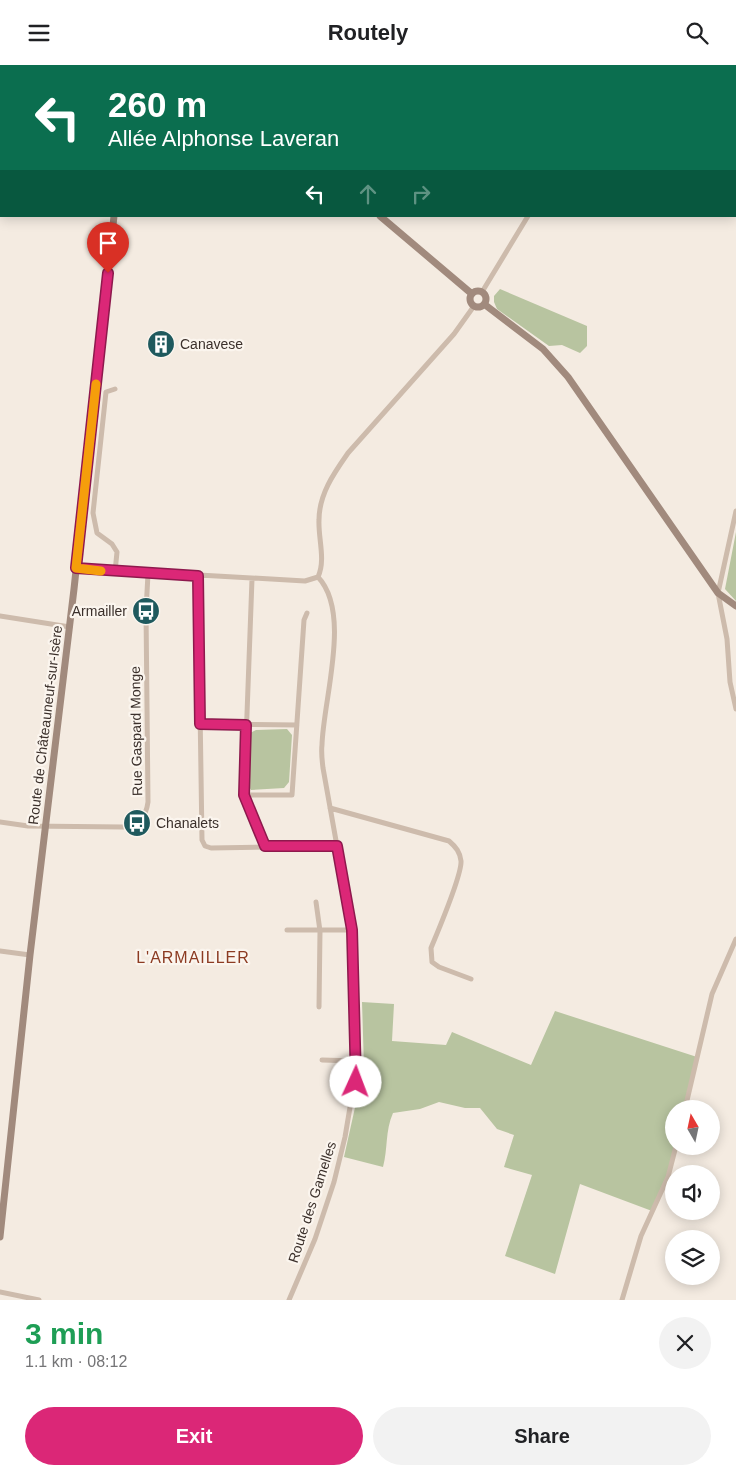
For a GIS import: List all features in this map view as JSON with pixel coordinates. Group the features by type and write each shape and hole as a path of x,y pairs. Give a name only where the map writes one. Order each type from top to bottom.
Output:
{"main road":[{"name":"Route de Châteauneuf-sur-Isère","path":"0,1237 30,955 70,627 114,217"},
{"path":"381,217 472,294"},
{"path":"476,291 482,292 485,296 484,304 479,307 474,306 470,301 472,294 476,291"},
{"path":"484,304 543,349 568,377 718,593 736,606"}],"street":[{"path":"482,292 527,217"},
{"path":"76,568 148,574 305,581 318,577 321,565 320,507 333,475 348,453 454,334 474,306"},
{"path":"115,389 106,392 93,513 97,533 112,544 117,552 115,572"},
{"path":"736,511 718,593 727,639 730,682 736,709"},
{"name":"Rue Gaspard Monge","path":"46,826 131,826 145,815 148,802 146,749 148,574"},
{"path":"198,576 200,831 205,846 337,846"},
{"name":"Route des Gamelles","path":"289,1300 315,1239 334,1182 346,1137 356,1082 357,1061 352,930 322,768 322,745 334,653 334,634 329,595 318,577"},
{"path":"252,579 244,795 265,846"},
{"path":"244,795 292,795 304,619 307,613"},
{"path":"0,617 70,627"},
{"path":"200,724 296,725"},
{"path":"330,808 449,841 455,845 459,851 460,868 432,948 432,962 439,967 471,979"},
{"path":"0,822 46,826"},
{"path":"316,901 320,931 319,1007"},
{"path":"286,930 352,930"},
{"path":"688,1100 712,994 736,939"},
{"path":"0,951 30,955"},
{"path":"322,1060 357,1061"},
{"path":"622,1300 641,1236 668,1177 674,1155"},
{"path":"0,1292 39,1300"}],"green space":[{"path":"500,289 587,326 587,346 580,353 562,345 549,346 497,309 494,296"},
{"path":"736,532 736,601 725,589"},
{"path":"287,729 292,735 289,782 284,788 251,790 248,785 250,733 256,730"},
{"path":"362,1002 394,1004 392,1041 446,1045 452,1032 531,1065 555,1011 697,1057 687,1100 665,1100 665,1155 672,1155 670,1165 665,1165 665,1183 652,1211 580,1184 555,1274 505,1256 532,1175 504,1167 514,1135 497,1129 480,1108 465,1108 439,1102 420,1109 393,1113 390,1120 383,1167 344,1157 364,1067"}],"slow traffic":[{"path":"96,384 76,568 101,571"}],"place":[{"name":"Canavese","path":"161,344"},
{"name":"Armailler","path":"146,611"},
{"name":"Chanalets","path":"137,823"}],"district":[{"name":"L'ARMAILLER","path":"193,957"}],"route":[{"path":"108,273 76,568 198,576 200,724 246,725 244,795 265,846 337,846 352,930 355,986 356,1082"}]}
